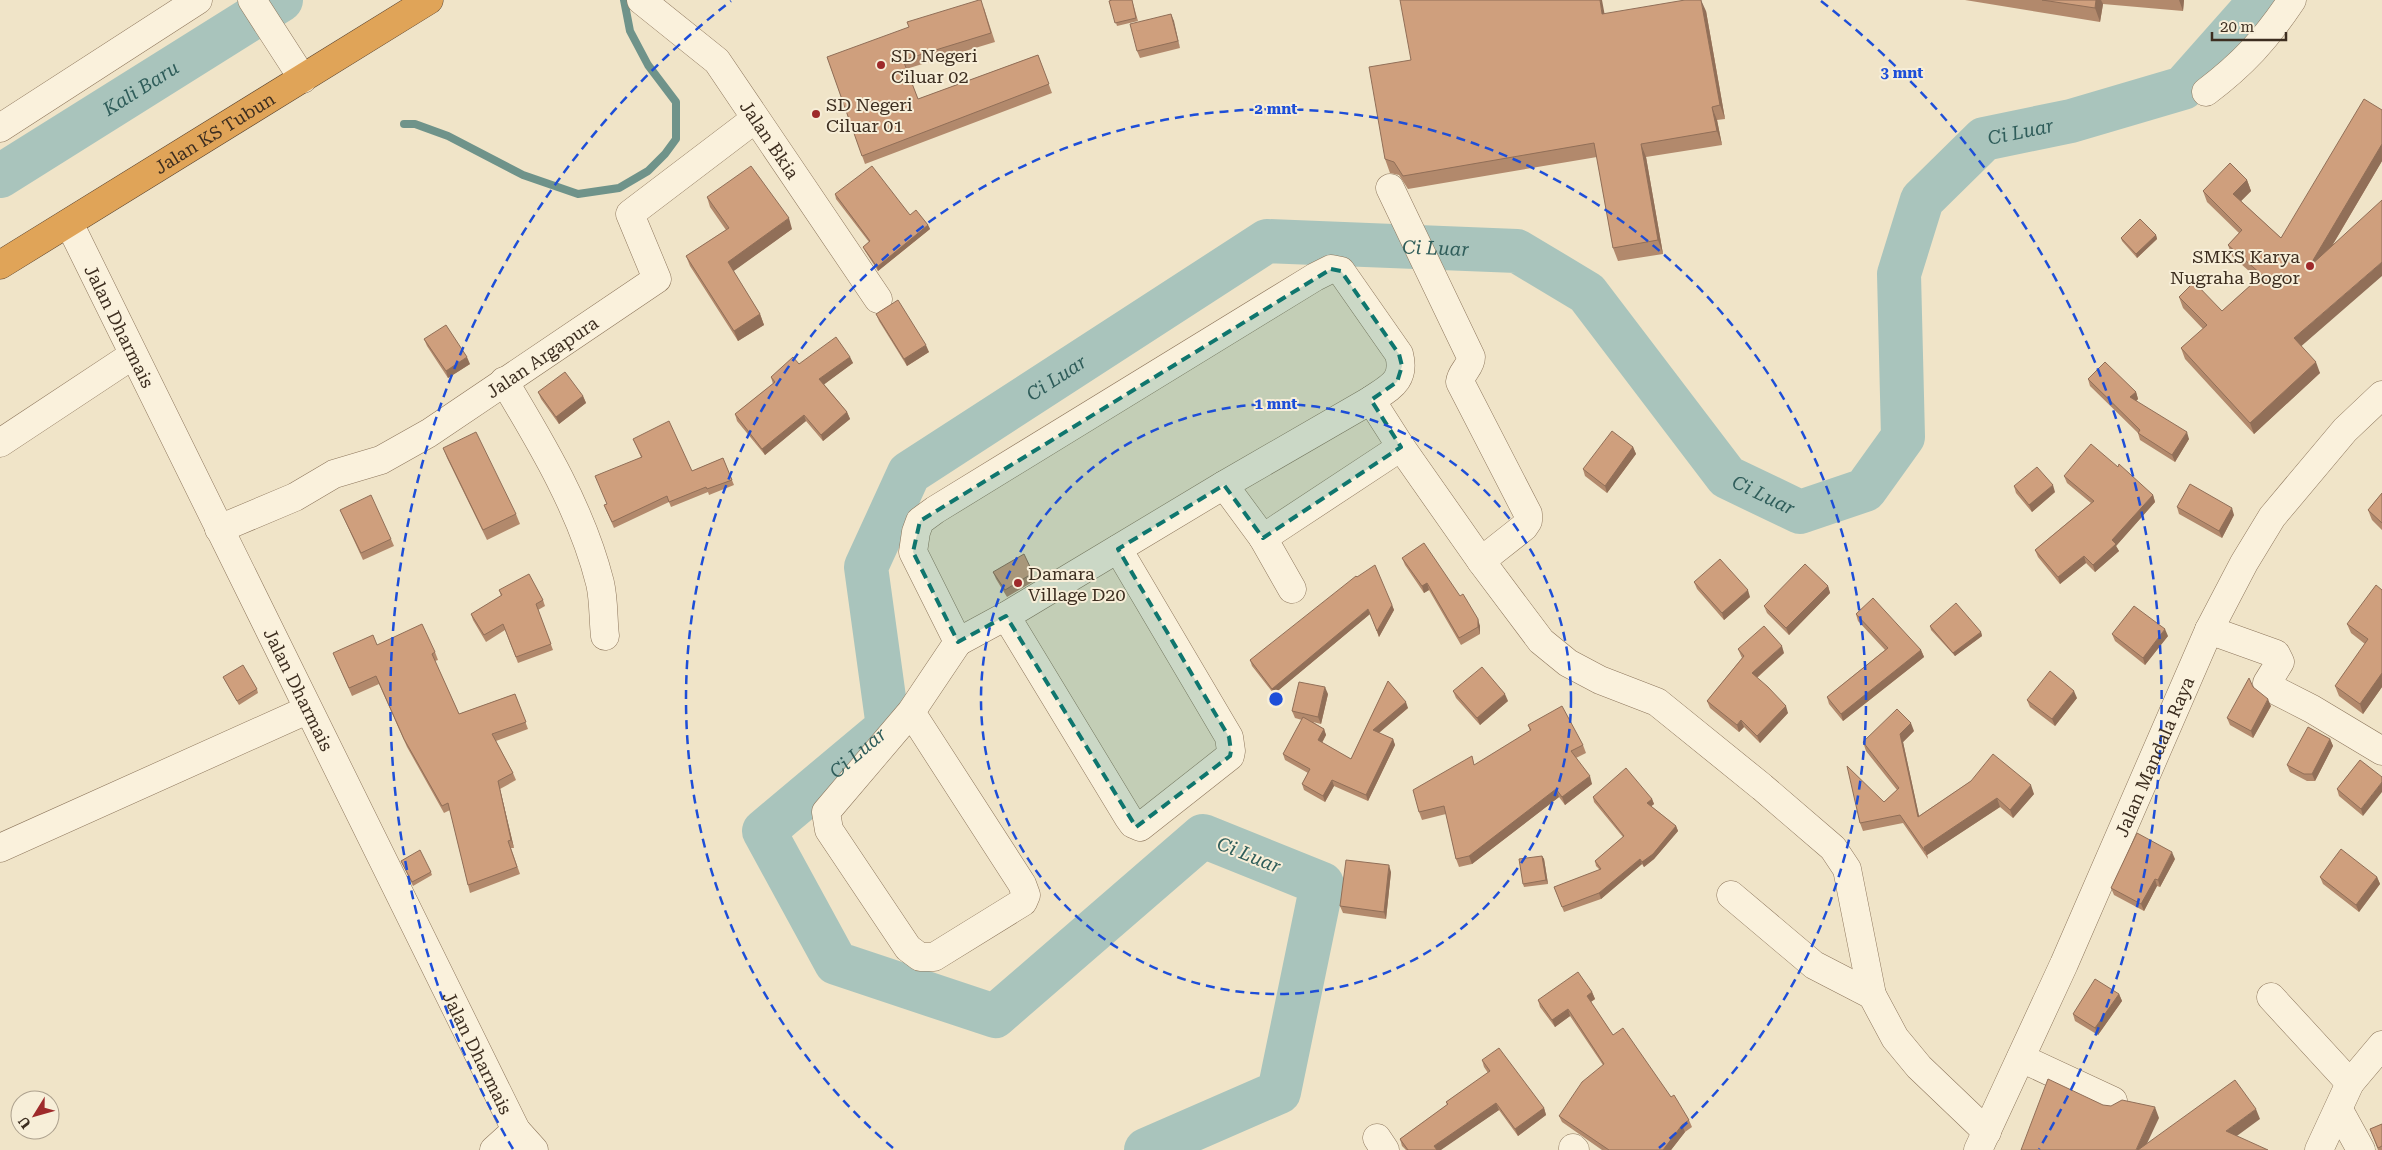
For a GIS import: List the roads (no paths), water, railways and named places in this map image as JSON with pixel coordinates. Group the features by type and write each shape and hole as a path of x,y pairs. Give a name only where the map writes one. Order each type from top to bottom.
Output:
{"highway":[{"name":"Jalan KS Tubun","path":"0,265 68,223 296,68 429,0"}],"street":[{"path":"0,128 198,0"},
{"name":"Jalan Bkia","path":"641,0 717,61 878,299"},
{"path":"2206,92 2239,66 2270,34 2292,0"},
{"path":"254,2 296,68"},
{"name":"Jalan Argapura","path":"219,529 295,497 334,474 381,460 429,433 657,279 630,214 755,119"},
{"path":"1390,188 1471,357 1471,362 1461,376 1460,382 1528,514 1528,521 1524,527 1480,561"},
{"name":"Jalan Dharmais","path":"68,223 307,710 525,1140 494,1150"},
{"path":"911,712 1022,884 1026,894 1023,902 934,957 920,957 908,948 829,830 826,812 911,712 958,642 1006,616 1370,400 1397,382 1402,366 1399,354 1341,271 1331,269 943,505 920,521 913,552 958,642"},
{"path":"0,443 133,355"},
{"path":"504,382 543,448 585,538 600,584 605,636"},
{"name":"Jalan Mandala Raya","path":"1983,1141 2072,946 2210,630 2244,563 2272,517 2345,430 2382,395"},
{"path":"1370,400 1480,561 1541,641 1568,663 1600,680 1656,702 1762,787 1833,848 1847,869 1872,995 1895,1038 1983,1141"},
{"path":"1263,538 1401,447"},
{"path":"1224,485 1263,538 1292,589"},
{"path":"1006,616 1128,817 1133,824 1140,827 1230,756 1232,751 1229,738 1118,549"},
{"path":"2210,630 2276,654 2280,662 2267,683 2269,687 2312,709 2382,751"},
{"path":"0,848 307,710"},
{"path":"1731,895 1814,964 1872,995"},
{"path":"2271,997 2350,1083"},
{"path":"2319,1150 2350,1083 2382,1045"},
{"path":"2021,1058 2113,1101"},
{"path":"2339,1110 2361,1150"}],"waterway":[{"name":"Kali Baru","path":"0,176 281,0"},
{"path":"404,124 415,124 448,136 523,175 578,194 619,188 648,171 665,154 676,139 676,102 648,65 630,31 624,0"},
{"name":"Ci Luar","path":"1146,1150 1279,1092 1322,884 1203,836 995,1016 836,963 764,831 888,727 866,567 909,473 1267,241 1517,251 1587,293 1727,477 1800,512 1865,490 1903,437 1899,274 1922,200 1984,139 2071,121 2183,88 2261,0"}],"place":[{"name":"SD Negeri Ciluar 02","path":"881,65"},
{"name":"SD Negeri Ciluar 01","path":"816,114"},
{"name":"SMKS Karya Nugraha Bogor","path":"2310,266"},
{"name":"Damara Village D20","path":"1018,583"}]}
